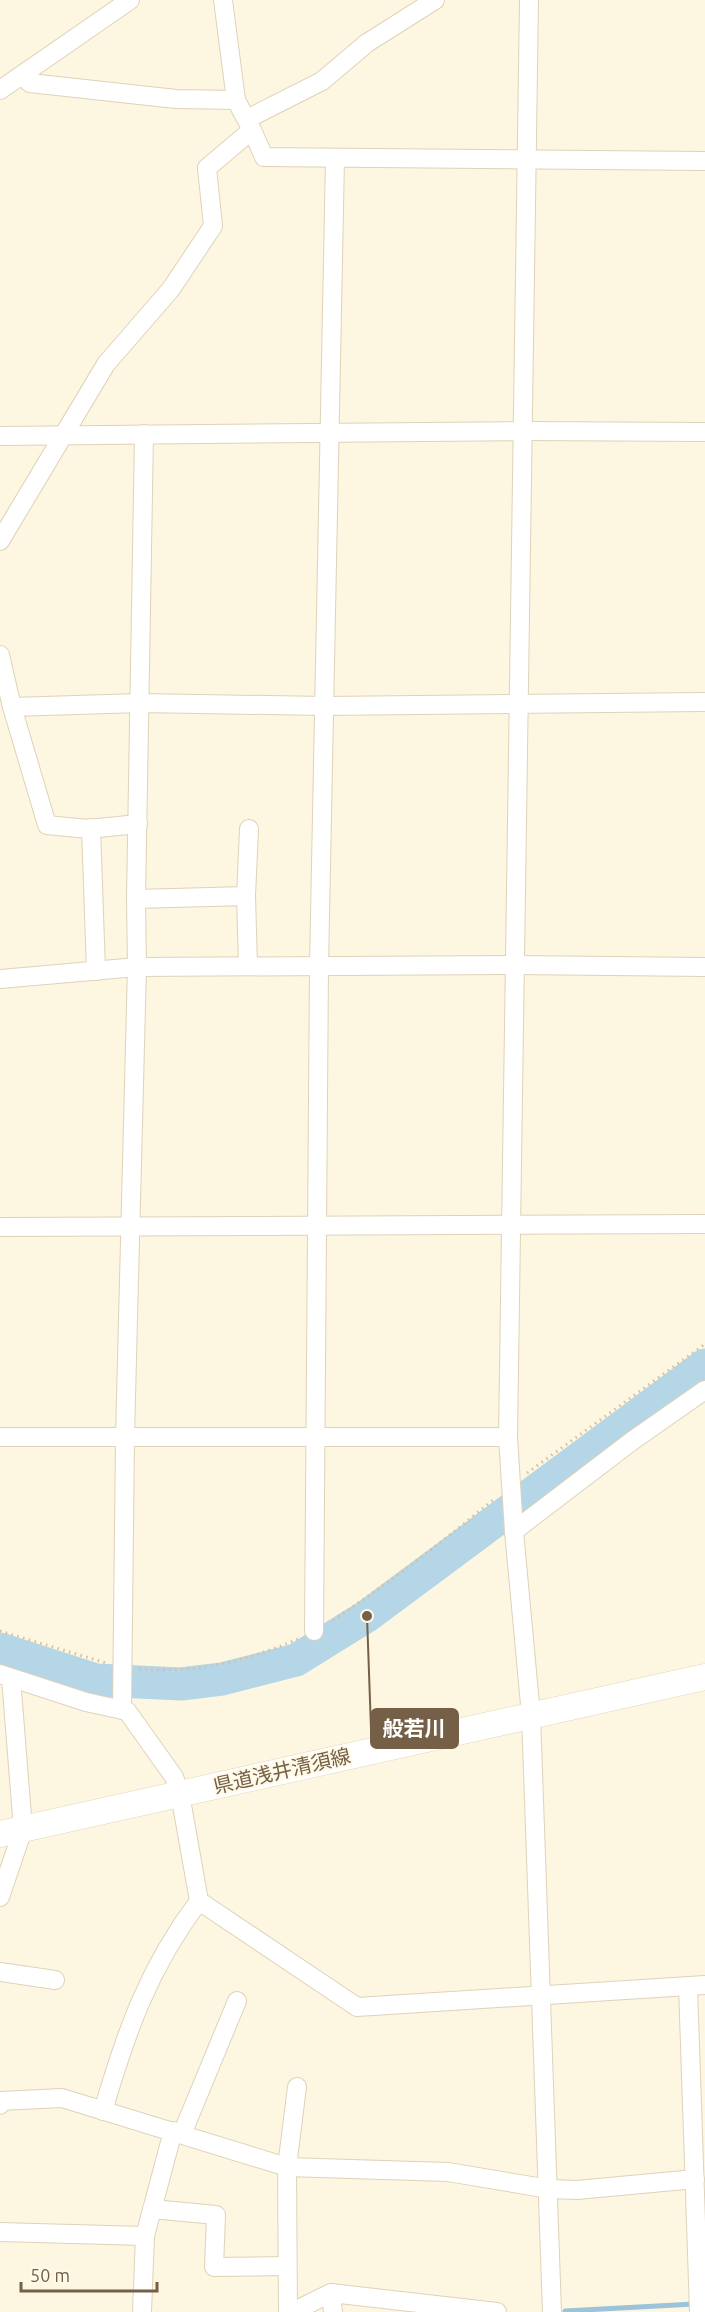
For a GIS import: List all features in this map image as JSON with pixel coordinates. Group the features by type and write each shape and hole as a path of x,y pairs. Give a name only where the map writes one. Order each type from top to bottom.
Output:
{"main road":[{"name":"県道浅井清須線","path":"11,1832 705,1677"}],"street":[{"path":"0,90 130,0"},
{"path":"224,0 236,100 250,124 264,157 705,161"},
{"path":"0,541 106,364 171,290 213,226 207,168 250,124 322,81 367,43 435,0"},
{"path":"530,0 508,1437 531,1715 552,2312"},
{"path":"22,76 30,83 176,99 236,100"},
{"path":"314,1631 319,967 335,158"},
{"path":"0,436 330,432 705,432"},
{"path":"122,1710 125,1437 137,967 136,899 144,434"},
{"path":"0,655 12,707 47,825 91,828 138,824"},
{"path":"12,707 140,703 325,706 705,702"},
{"path":"91,828 96,971"},
{"path":"248,966 246,896 249,829"},
{"path":"136,899 246,896"},
{"path":"0,979 137,967 515,964 705,967"},
{"path":"0,1227 705,1224"},
{"path":"514,1531 632,1441 705,1390"},
{"path":"0,1437 508,1437"},
{"path":"0,1897 11,1832 6,1676 86,1702 127,1712 174,1777 180,1794 199,1901 357,2007 697,1986 694,2179 699,2312"},
{"path":"103,2111 120,2055 146,1987 181,1925 199,1901"},
{"path":"0,1972 55,1980"},
{"path":"142,2312 145,2236 152,2209 178,2132 237,2001"},
{"path":"297,2087 287,2166 286,2266 290,2312 331,2293 497,2312"},
{"path":"0,2105 0,2101 62,2097 287,2166 448,2172 549,2189 576,2190 694,2179"},
{"path":"152,2209 216,2215 214,2267 286,2266"},
{"path":"0,2232 145,2236"},
{"path":"331,2293 333,2312"}],"path":[{"path":"0,1631 122,1668 189,1669 247,1659 314,1631 385,1584 437,1546 511,1485 705,1344"}],"waterway":[{"path":"0,1649 96,1680 181,1684 222,1679 296,1660 367,1616 705,1365"},
{"path":"565,2311 694,2304"}],"place":[{"name":"般若川","path":"367,1616"}]}
